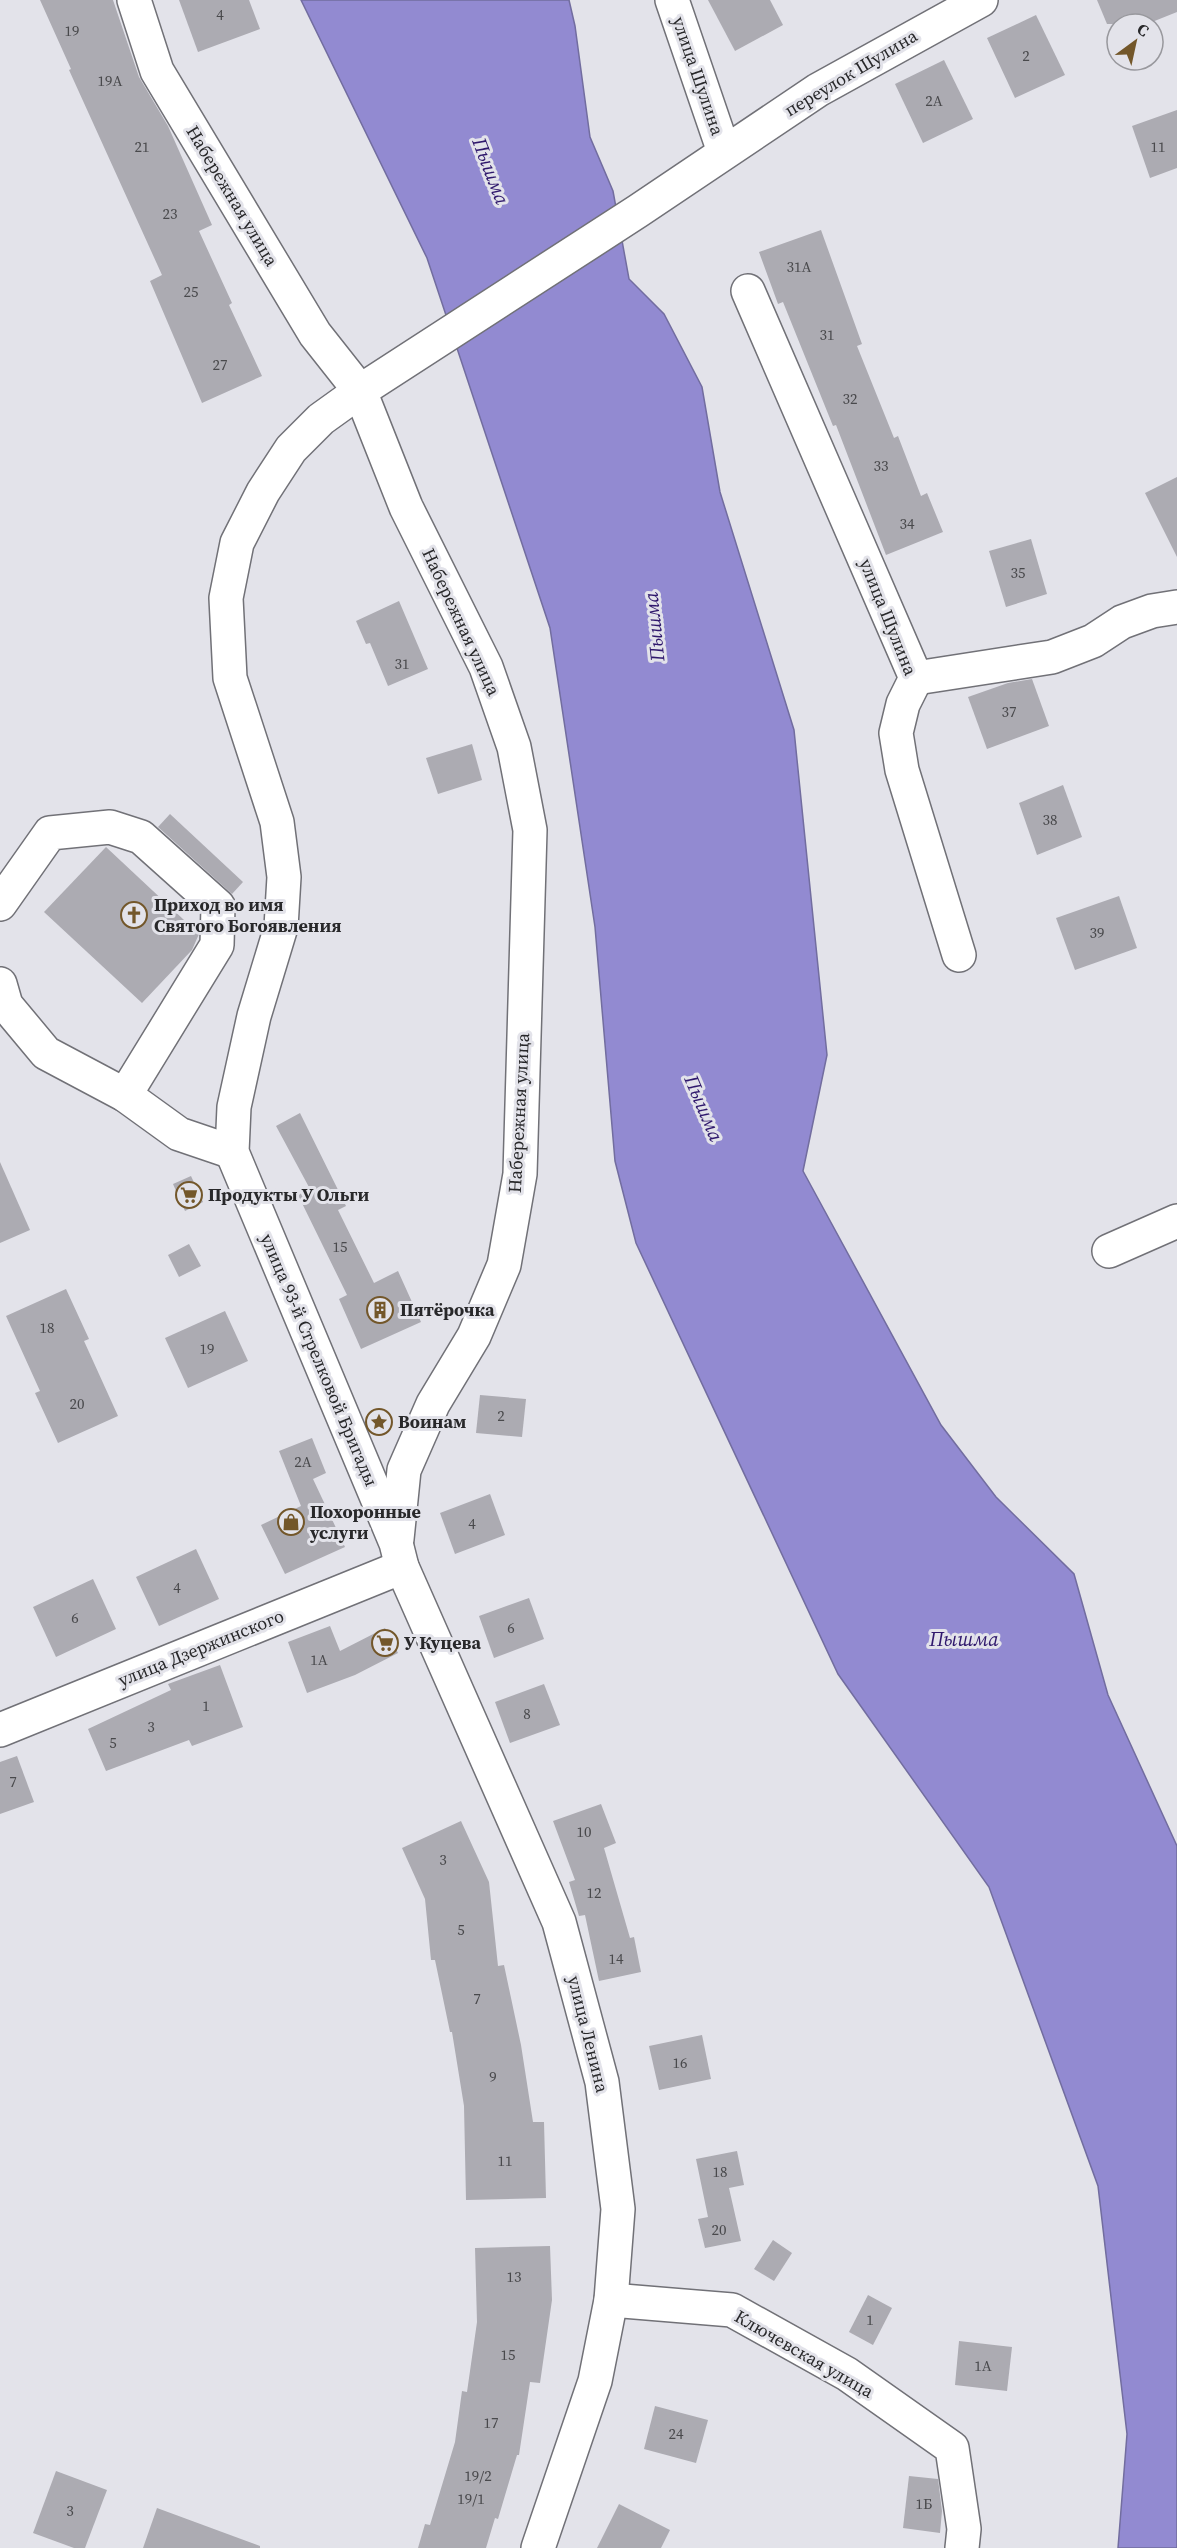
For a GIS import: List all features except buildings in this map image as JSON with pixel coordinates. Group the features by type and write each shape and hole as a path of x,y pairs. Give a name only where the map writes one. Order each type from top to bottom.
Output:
{"main road":[{"name":"Набережная улица","path":"134,0 157,72 315,334 360,390 406,507 486,667 514,747 530,830 520,1174 504,1265 474,1336 433,1404 404,1470 399,1555"},
{"name":"улица Шулина","path":"672,0 724,152"},
{"name":"переулок Шулина","path":"232,1152 237,1096 254,1016 281,927 284,877 277,822 230,678 226,598 237,543 263,492 291,449 321,419 360,390 638,211 818,90 981,0"},
{"name":"улица Шулина","path":"748,291 916,678 903,704 896,733 902,770 959,955"},
{"path":"916,678 1052,657 1093,641 1122,622 1152,611 1177,607"},
{"path":"0,904 50,833 110,827 141,837 218,906 217,945 125,1095"},
{"path":"2,998 46,1053 125,1095 179,1134 232,1152"},
{"name":"улица 93-й Стрелковой Бригады","path":"232,1152 399,1555"},
{"path":"1109,1251 1177,1221"},
{"name":"улица Дзержинского","path":"0,1730 399,1555"},
{"name":"улица Ленина","path":"399,1555 559,1922 602,2082 618,2209 611,2300 595,2381 538,2548"},
{"name":"Ключевская улица","path":"611,2300 732,2310 847,2374 952,2448 964,2529 962,2548"}],"water":[{"name":"Пышма","path":"301,0 569,0 575,26 590,137 613,191 629,279 664,314 702,387 720,492 794,730 827,1055 803,1171 941,1425 996,1497 1074,1574 1108,1695 1177,1846 1177,2548 1118,2548 1127,2434 1098,2186 989,1887 838,1674 636,1243 615,1161 595,927 550,628 427,258"}],"place":[{"name":"Приход во имя Святого Богоявления","path":"134,915"},
{"name":"Продукты У Ольги","path":"189,1195"},
{"name":"Пятёрочка","path":"380,1310"},
{"name":"Воинам","path":"379,1422"},
{"name":"Похоронные услуги","path":"291,1522"},
{"name":"У Куцева","path":"385,1643"}]}
